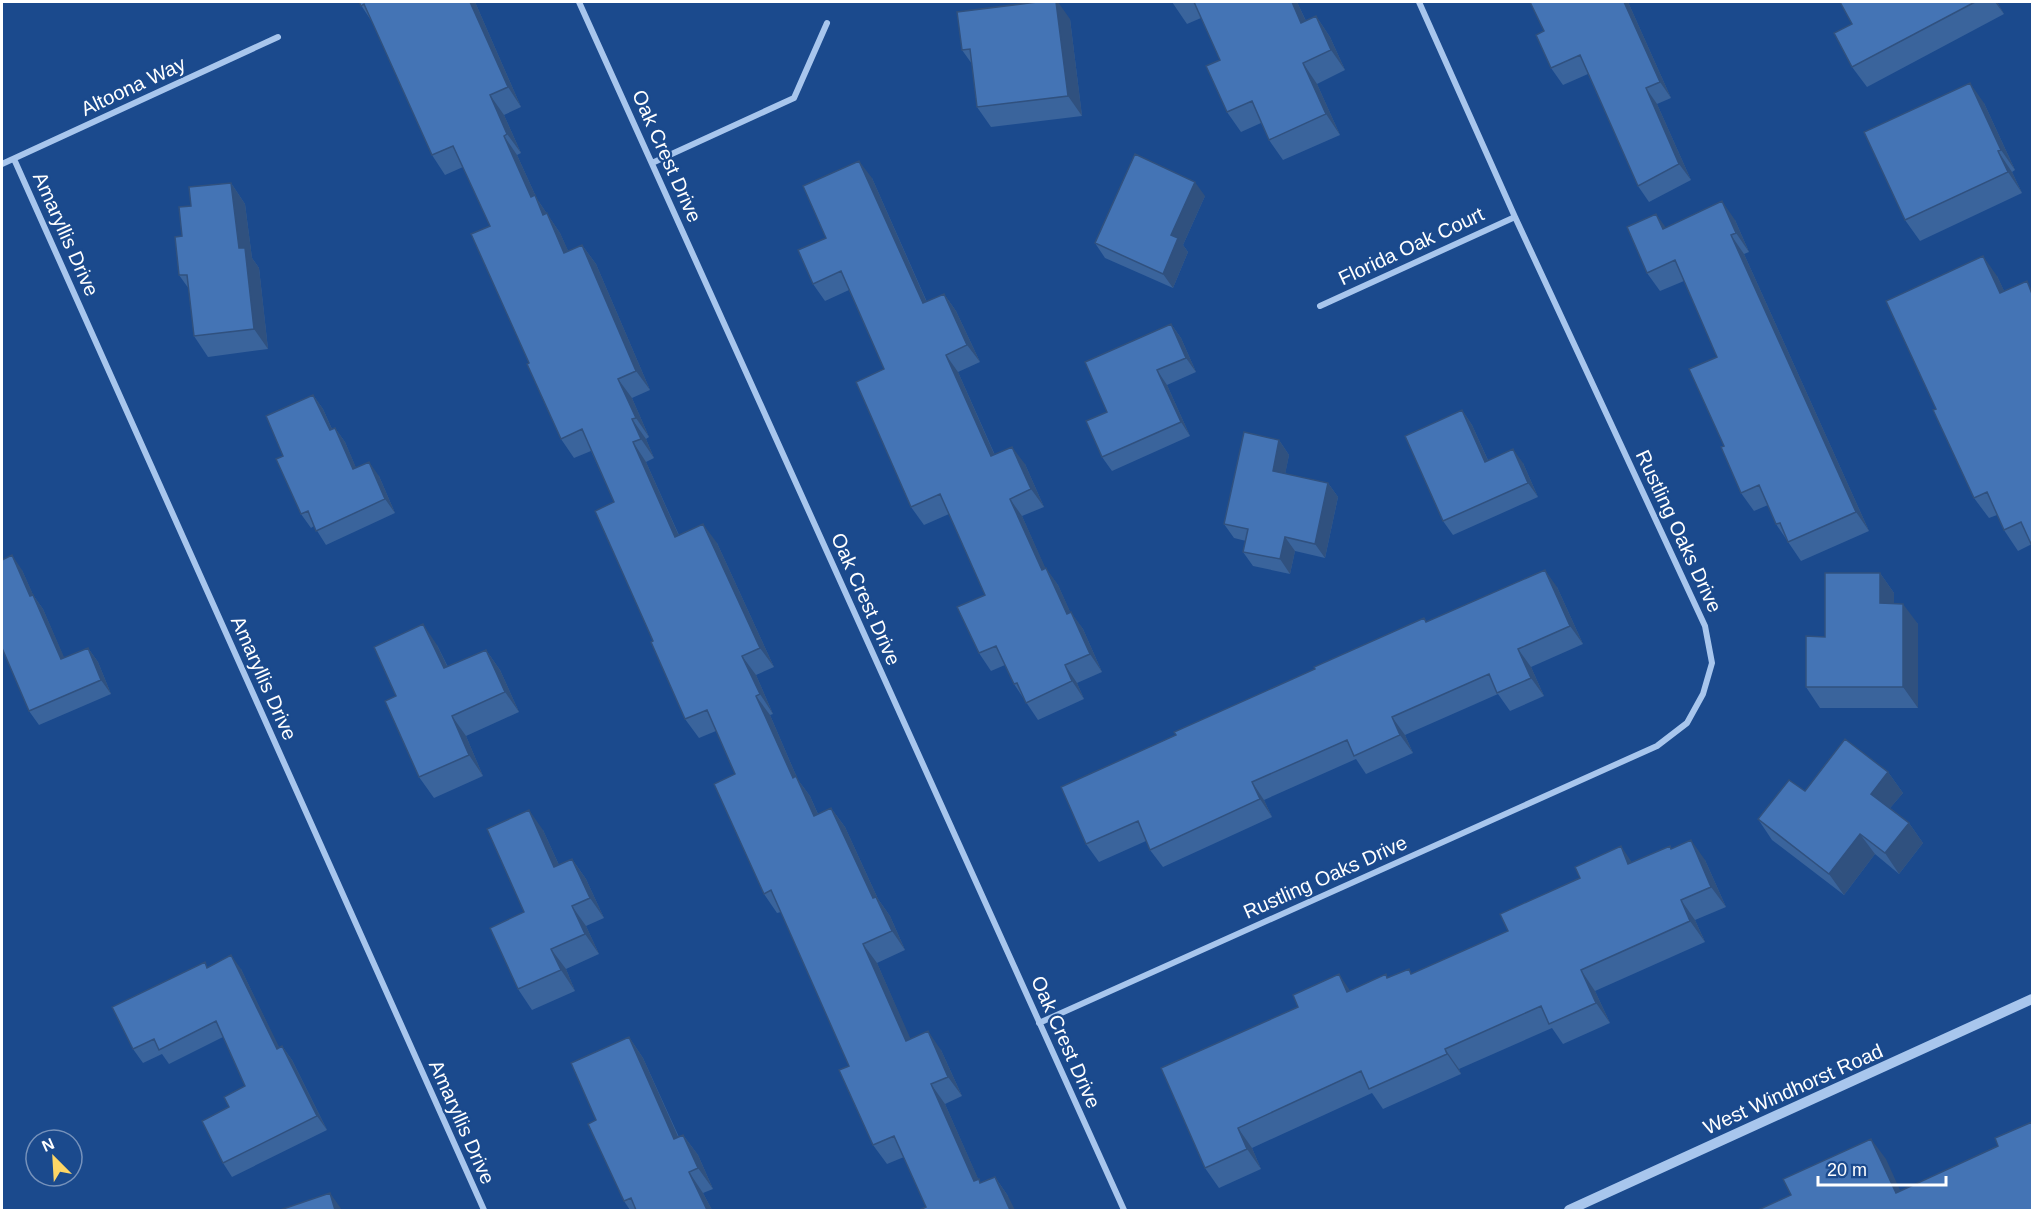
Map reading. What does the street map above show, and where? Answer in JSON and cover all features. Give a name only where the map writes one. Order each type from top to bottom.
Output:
[{"type":"street","name":"Oak Crest Drive","points":[[579,2],[1124,1210]]},
{"type":"street","name":"Rustling Oaks Drive","points":[[1039,1023],[1657,747],[1687,723],[1703,694],[1712,663],[1706,626],[1515,217],[1419,2]]},
{"type":"street","points":[[652,163],[794,99],[827,23]]},
{"type":"street","name":"Altoona Way","points":[[2,164],[278,38]]},
{"type":"street","name":"Amaryllis Drive","points":[[14,159],[484,1210]]},
{"type":"street","name":"Florida Oak Court","points":[[1320,306],[1515,217]]},
{"type":"street","name":"West Windhorst Road","points":[[1569,1210],[2032,999]]},
{"type":"building","points":[[359,2],[470,2],[508,87],[490,95],[507,134],[504,136],[531,197],[535,195],[543,215],[547,213],[564,253],[582,245],[636,371],[618,379],[636,418],[632,419],[641,439],[633,442],[675,537],[703,524],[760,648],[742,656],[760,694],[756,696],[793,778],[796,776],[814,816],[831,808],[873,898],[876,897],[892,931],[863,944],[906,1041],[928,1031],[948,1077],[931,1084],[974,1181],[979,1179],[980,1183],[995,1177],[1010,1210],[919,1210],[926,1207],[894,1136],[873,1145],[839,1070],[849,1066],[771,890],[764,894],[714,784],[735,774],[707,710],[685,719],[595,511],[614,502],[582,429],[561,439],[471,234],[490,226],[453,146],[432,155],[364,4],[361,6]]},
{"type":"building","points":[[1037,2],[1056,2],[1068,96],[977,107],[970,49],[962,50],[957,12]]},
{"type":"building","points":[[1194,2],[1292,2],[1301,23],[1316,16],[1331,50],[1303,63],[1326,114],[1269,140],[1252,101],[1227,112],[1206,66],[1220,60]]},
{"type":"building","points":[[1530,2],[1624,2],[1660,82],[1646,88],[1679,164],[1638,186],[1580,55],[1551,68],[1536,35],[1544,31]]},
{"type":"building","points":[[1840,2],[1975,2],[1852,67],[1834,33],[1852,24]]},
{"type":"building","points":[[1970,83],[2001,150],[1998,151],[2008,172],[1905,220],[1864,132]]},
{"type":"building","points":[[1135,154],[1195,182],[1171,235],[1178,238],[1163,274],[1095,243]]},
{"type":"building","points":[[859,161],[923,303],[944,294],[967,345],[946,355],[991,456],[1012,447],[1031,489],[1010,499],[1042,570],[1046,568],[1067,614],[1071,612],[1090,654],[1065,665],[1072,681],[1026,703],[996,646],[979,653],[957,607],[985,595],[940,494],[911,507],[856,382],[884,369],[841,271],[813,284],[798,250],[826,238],[803,186]]},
{"type":"building","points":[[231,183],[239,248],[245,248],[254,329],[194,336],[187,275],[179,275],[175,237],[182,236],[179,207],[191,206],[189,187]]},
{"type":"building","points":[[1722,201],[1736,233],[1731,235],[1856,512],[1788,542],[1780,523],[1776,524],[1759,485],[1741,493],[1721,447],[1724,446],[1689,369],[1717,357],[1675,260],[1647,273],[1627,227],[1656,214],[1663,229]]},
{"type":"building","points":[[1983,256],[2000,293],[2027,281],[2032,294],[2032,546],[2021,522],[2004,530],[1987,492],[1974,498],[1886,301]]},
{"type":"building","points":[[1171,324],[1186,358],[1157,370],[1181,422],[1102,457],[1086,421],[1107,412],[1085,362]]},
{"type":"building","points":[[313,395],[330,430],[335,428],[353,469],[369,462],[385,499],[316,531],[308,511],[301,514],[276,459],[283,456],[266,416]]},
{"type":"building","points":[[1462,410],[1485,462],[1513,449],[1528,483],[1443,521],[1405,436]]},
{"type":"building","points":[[1244,432],[1279,440],[1273,471],[1328,483],[1315,544],[1285,537],[1280,559],[1243,552],[1248,529],[1224,524]]},
{"type":"building","points":[[12,555],[30,596],[33,595],[61,659],[88,648],[101,680],[29,711],[2,648],[2,560]]},
{"type":"building","points":[[1545,570],[1570,626],[1518,649],[1531,678],[1497,693],[1489,674],[1392,717],[1400,735],[1354,756],[1347,740],[1252,782],[1260,799],[1150,850],[1138,821],[1086,844],[1061,787],[1176,735],[1174,732],[1315,669],[1314,667],[1424,618],[1426,622]]},
{"type":"building","points":[[1825,573],[1880,573],[1880,603],[1903,604],[1903,687],[1806,687],[1806,636],[1825,637]]},
{"type":"building","points":[[423,624],[444,668],[486,650],[505,692],[452,716],[469,755],[419,777],[385,701],[396,696],[374,647]]},
{"type":"building","points":[[1845,739],[1888,772],[1871,794],[1909,823],[1885,853],[1860,834],[1829,874],[1758,819],[1789,780],[1805,791]]},
{"type":"building","points":[[529,810],[554,867],[572,859],[590,898],[572,906],[585,934],[551,949],[561,970],[518,989],[490,928],[524,912],[487,829]]},
{"type":"building","points":[[1691,840],[1711,887],[1681,900],[1690,921],[1581,970],[1596,1003],[1549,1024],[1541,1006],[1445,1049],[1447,1054],[1369,1089],[1361,1071],[1238,1128],[1247,1149],[1205,1168],[1161,1068],[1298,1007],[1293,995],[1339,974],[1347,992],[1386,974],[1387,978],[1409,969],[1411,974],[1508,931],[1500,914],[1580,878],[1575,867],[1621,846],[1628,864],[1670,846],[1671,849]]},
{"type":"building","points":[[231,955],[277,1049],[282,1046],[317,1116],[223,1163],[202,1121],[229,1107],[224,1097],[245,1086],[216,1021],[159,1050],[154,1039],[133,1049],[112,1007],[205,962],[207,968]]},
{"type":"building","points":[[629,1037],[674,1139],[683,1135],[698,1168],[689,1172],[707,1210],[636,1210],[631,1198],[624,1201],[588,1124],[596,1120],[571,1063]]},
{"type":"building","points":[[2032,1122],[2032,1210],[1758,1210],[1791,1195],[1783,1179],[1871,1139],[1896,1193],[1998,1146],[1995,1138]]},
{"type":"building","points":[[330,1193],[335,1210],[280,1210]]}]
